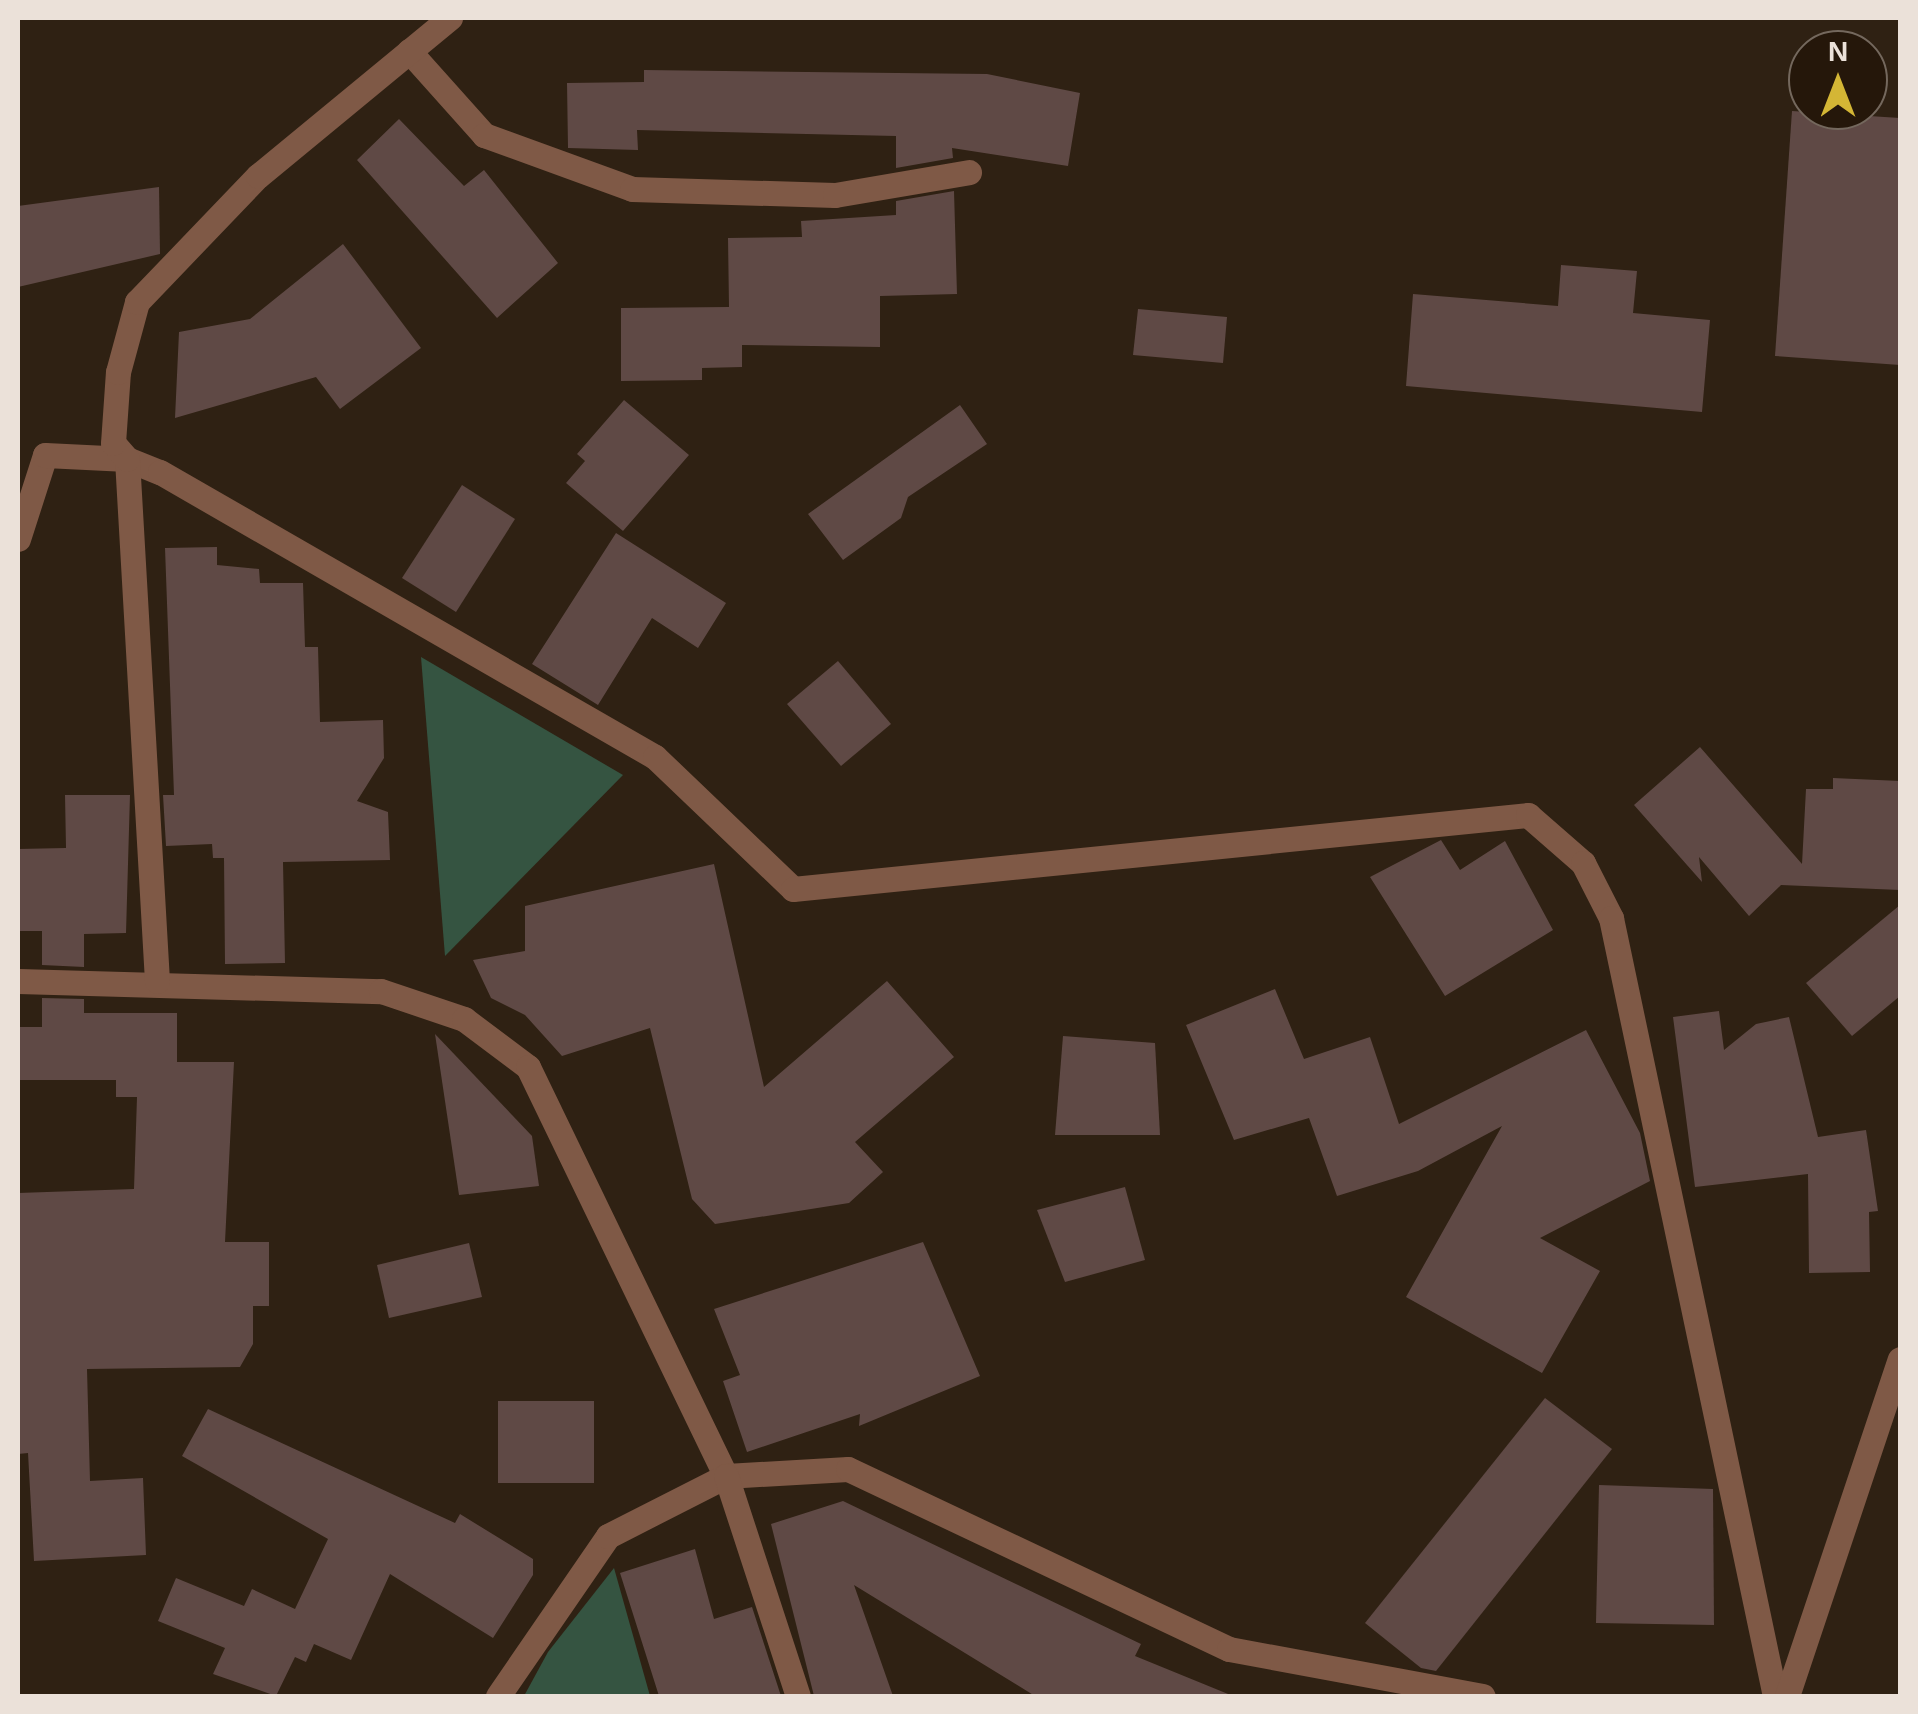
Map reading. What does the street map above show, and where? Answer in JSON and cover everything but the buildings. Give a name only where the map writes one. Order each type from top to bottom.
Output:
[{"type":"street","points":[[450,18],[258,176],[137,302],[113,443],[127,460],[655,757],[793,888],[1528,815],[1583,863],[1611,918],[1775,1696]]},
{"type":"street","points":[[409,51],[484,135],[632,188],[835,196],[968,172]]},
{"type":"street","points":[[18,539],[45,455],[127,460]]},
{"type":"street","points":[[127,460],[157,981]]},
{"type":"street","points":[[18,981],[157,981],[381,991],[464,1019],[528,1067],[726,1476],[798,1696]]},
{"type":"street","points":[[1787,1696],[1900,1358]]},
{"type":"street","points":[[498,1696],[608,1536],[726,1476],[848,1469],[1229,1649],[1483,1696]]},
{"type":"green space","points":[[421,657],[623,775],[445,956]]},
{"type":"green space","points":[[614,1568],[650,1696],[524,1696],[548,1652]]}]
